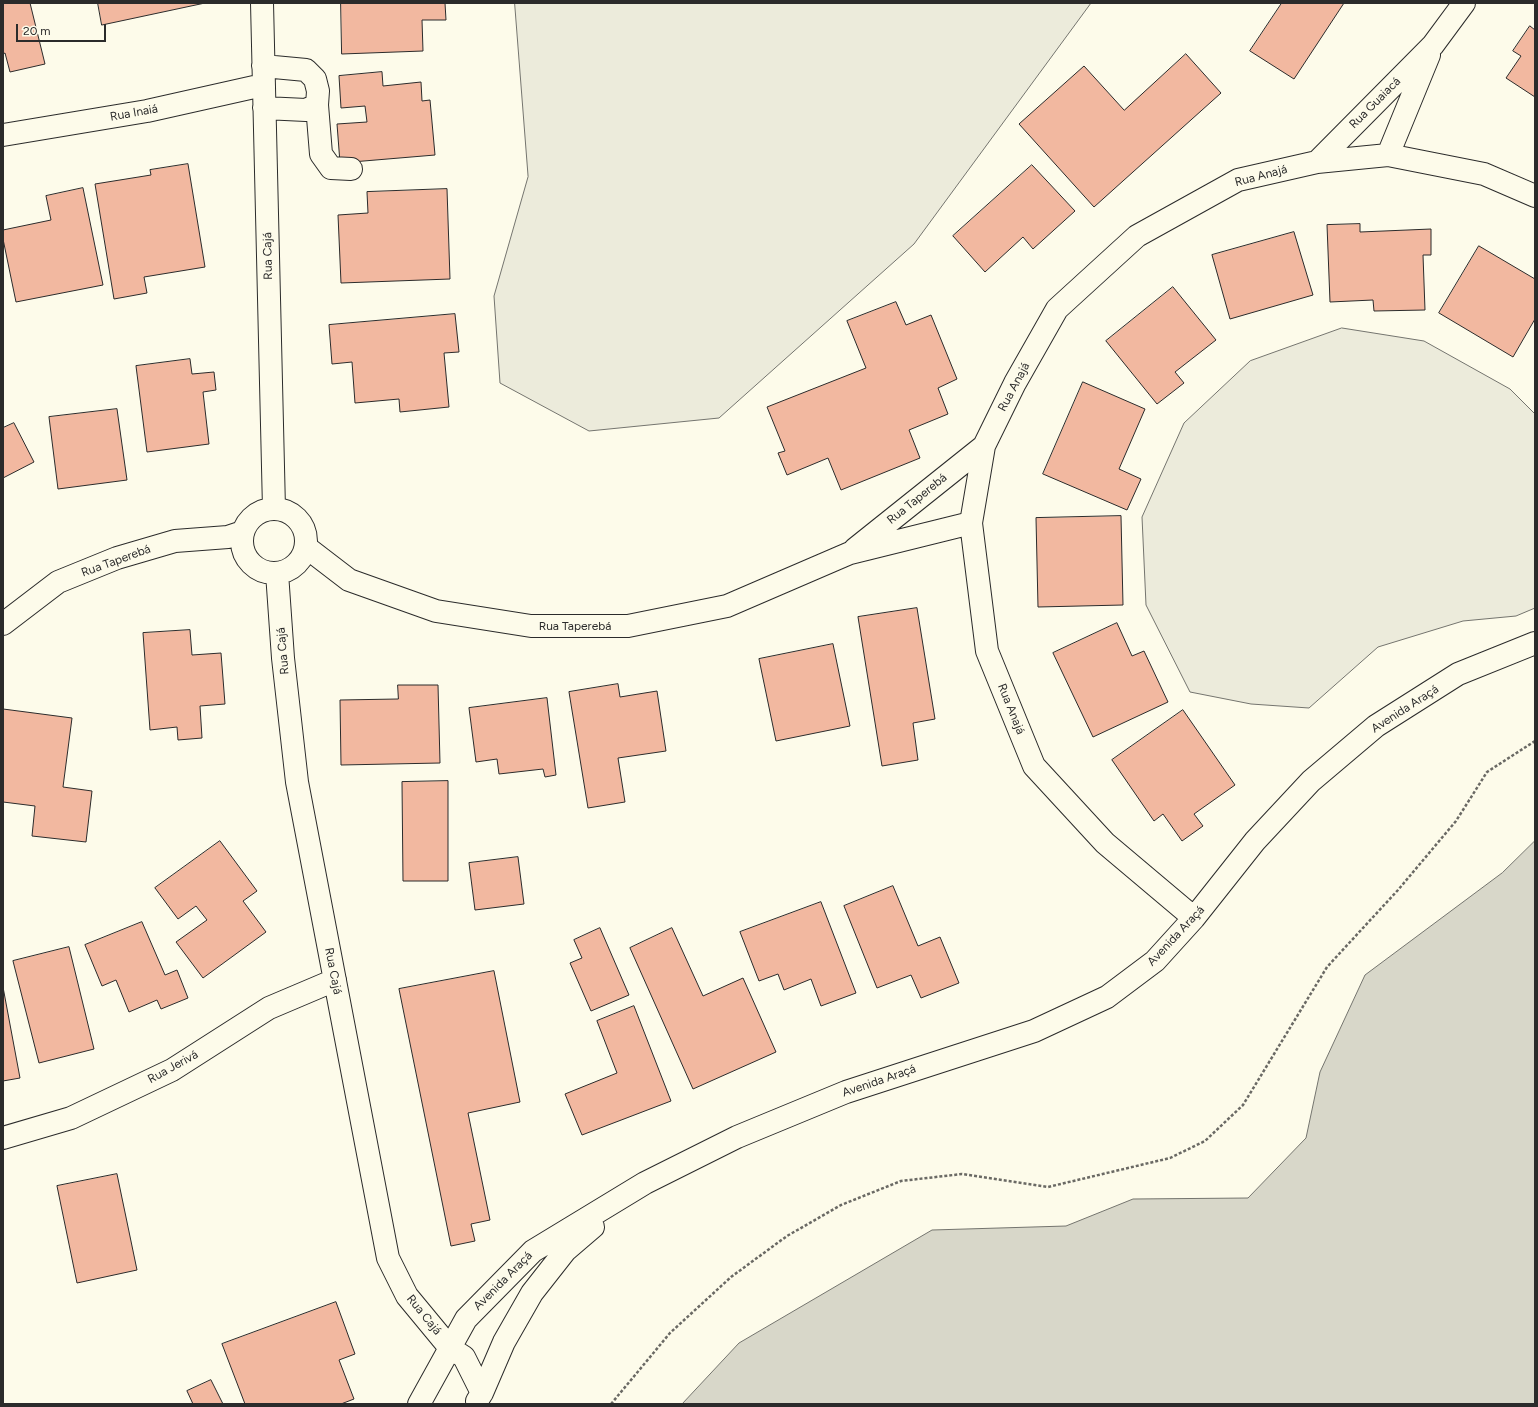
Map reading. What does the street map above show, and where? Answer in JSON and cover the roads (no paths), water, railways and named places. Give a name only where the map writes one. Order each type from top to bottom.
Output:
[{"type":"street","name":"Rua Cajá","points":[[262,3],[274,509]]},
{"type":"street","name":"Rua Guaiacá","points":[[1317,162],[1433,45],[1464,3]]},
{"type":"street","name":"Rua Guaiacá","points":[[1388,155],[1433,45]]},
{"type":"street","name":"Rua Inaiá","points":[[3,134],[147,111],[263,75],[306,70],[315,78],[318,91],[317,104],[321,154],[331,168],[351,169]]},
{"type":"street","points":[[264,108],[306,110],[317,104]]},
{"type":"street","name":"Rua Anajá","points":[[1194,918],[1105,843],[1034,766],[987,651],[971,522],[984,446],[1015,383],[1057,309],[1137,236],[1238,180],[1317,162],[1388,155],[1484,174],[1535,196]]},
{"type":"street","name":"Rua Taperebá","points":[[850,553],[984,446]]},
{"type":"street","points":[[274,509],[285,511],[295,517],[302,525],[306,536],[306,547],[296,565],[288,570],[277,573],[267,572],[257,568],[249,562],[243,547],[243,532],[248,523],[255,515],[274,509]]},
{"type":"street","name":"Rua Taperebá","points":[[306,547],[349,580],[436,611],[531,626],[628,626],[727,606],[850,553],[971,522]]},
{"type":"street","name":"Rua Taperebá","points":[[3,624],[58,582],[117,558],[175,541],[228,537],[243,532]]},
{"type":"street","name":"Rua Cajá","points":[[277,573],[283,658],[297,782],[388,1258],[407,1296],[450,1348],[464,1356],[479,1398]]},
{"type":"street","name":"Avenida Araçá","points":[[419,1404],[466,1320],[533,1251],[645,1182],[737,1137],[846,1092],[1034,1031],[1107,998],[1155,961],[1194,918],[1255,841],[1311,782],[1376,726],[1458,674],[1535,643]]},
{"type":"street","name":"Rua Jerivá","points":[[3,1138],[71,1118],[172,1070],[269,1008],[335,980]]},
{"type":"street","name":"Avenida Araçá","points":[[479,1398],[504,1342],[537,1287],[565,1251],[645,1182]]}]
